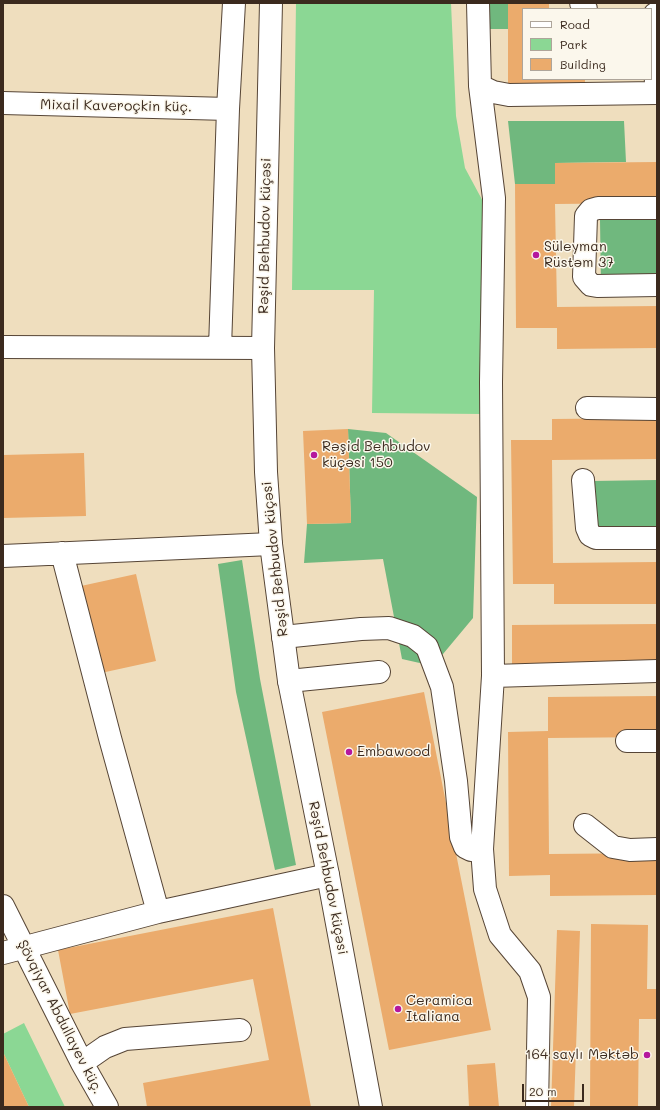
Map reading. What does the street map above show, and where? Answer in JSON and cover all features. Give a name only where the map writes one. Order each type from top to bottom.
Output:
[{"type":"street","points":[[220,348],[228,108],[234,3]]},
{"type":"street","name":"Rəşid Behbudov küçəsi","points":[[271,3],[263,348],[266,472],[271,544],[289,681],[328,875],[371,1107]]},
{"type":"street","points":[[478,3],[480,86],[494,198],[491,382],[494,676],[482,849],[484,889],[500,935],[530,971],[539,997],[537,1107]]},
{"type":"street","points":[[480,86],[493,92],[510,95],[656,93],[654,14]]},
{"type":"street","name":"Mixail Kaveroçkin küç.","points":[[3,103],[228,108]]},
{"type":"street","points":[[657,208],[598,208],[590,210],[586,216],[584,277],[591,285],[597,286],[657,285]]},
{"type":"street","points":[[3,347],[263,348]]},
{"type":"street","points":[[587,408],[657,409]]},
{"type":"street","points":[[583,480],[587,528],[590,535],[596,538],[657,538]]},
{"type":"street","points":[[3,556],[271,544]]},
{"type":"street","points":[[62,553],[110,738],[158,912]]},
{"type":"street","points":[[283,637],[360,629],[389,628],[413,636],[427,647],[442,687],[456,781],[461,837],[465,847],[471,850],[482,849]]},
{"type":"street","points":[[494,676],[657,671]]},
{"type":"street","points":[[289,681],[379,672]]},
{"type":"street","points":[[627,741],[657,741]]},
{"type":"street","points":[[585,825],[613,847],[630,850],[657,849]]},
{"type":"street","points":[[13,950],[158,912],[328,875]]},
{"type":"street","name":"Şövqiyar Abdullayev küç.","points":[[3,906],[13,950],[82,1063],[103,1106]]},
{"type":"street","points":[[82,1063],[104,1047],[124,1039],[240,1030]]},
{"type":"green space","points":[[296,3],[451,3],[456,116],[465,168],[486,207],[482,414],[372,413],[374,290],[292,290]]},
{"type":"green space","points":[[488,3],[508,3],[508,29],[489,29]]},
{"type":"green space","points":[[508,121],[624,121],[626,162],[555,163],[555,184],[515,184]]},
{"type":"green space","points":[[600,220],[657,220],[657,288],[601,288]]},
{"type":"green space","points":[[348,429],[386,433],[477,497],[473,618],[433,666],[402,659],[383,559],[304,563],[307,524],[351,523]]},
{"type":"green space","points":[[657,480],[657,547],[593,548],[592,481]]},
{"type":"green space","points":[[242,560],[260,679],[296,865],[275,870],[236,692],[218,564]]},
{"type":"green space","points":[[24,1023],[65,1107],[29,1107],[3,1052],[3,1034]]},
{"type":"building","points":[[508,3],[549,3],[549,8],[522,8],[522,80],[585,80],[585,84],[508,84]]},
{"type":"building","points":[[657,162],[657,203],[555,204],[557,307],[657,306],[657,348],[557,349],[557,328],[516,328],[515,184],[555,184],[555,163]]},
{"type":"building","points":[[657,418],[657,459],[552,460],[553,563],[657,562],[657,604],[554,604],[554,584],[513,584],[511,440],[552,440],[552,419]]},
{"type":"building","points":[[348,429],[351,523],[307,524],[303,431]]},
{"type":"building","points":[[84,453],[86,516],[3,518],[3,455]]},
{"type":"building","points":[[136,574],[156,661],[101,673],[81,586]]},
{"type":"building","points":[[657,624],[657,665],[512,666],[512,625]]},
{"type":"building","points":[[424,692],[491,1030],[389,1050],[322,712]]},
{"type":"building","points":[[657,696],[657,737],[548,738],[549,854],[657,853],[657,895],[550,896],[550,875],[509,876],[508,732],[548,731],[548,697]]},
{"type":"building","points":[[273,908],[311,1107],[147,1107],[143,1083],[269,1060],[253,979],[70,1014],[58,950]]},
{"type":"building","points":[[591,924],[648,925],[647,989],[657,989],[657,1019],[639,1019],[638,1107],[590,1107]]},
{"type":"building","points":[[557,930],[580,931],[574,1107],[551,1107]]},
{"type":"building","points":[[3,1052],[29,1107],[3,1107]]},
{"type":"building","points":[[495,1063],[499,1107],[469,1107],[467,1065]]},
{"type":"place","name":"Süleyman Rüstəm 37","points":[[536,255]]},
{"type":"place","name":"Rəşid Behbudov küçəsi 150","points":[[314,455]]},
{"type":"place","name":"Embawood","points":[[349,752]]},
{"type":"place","name":"Ceramica Italiana","points":[[398,1009]]},
{"type":"place","name":"164 saylı Məktəb","points":[[647,1055]]}]
